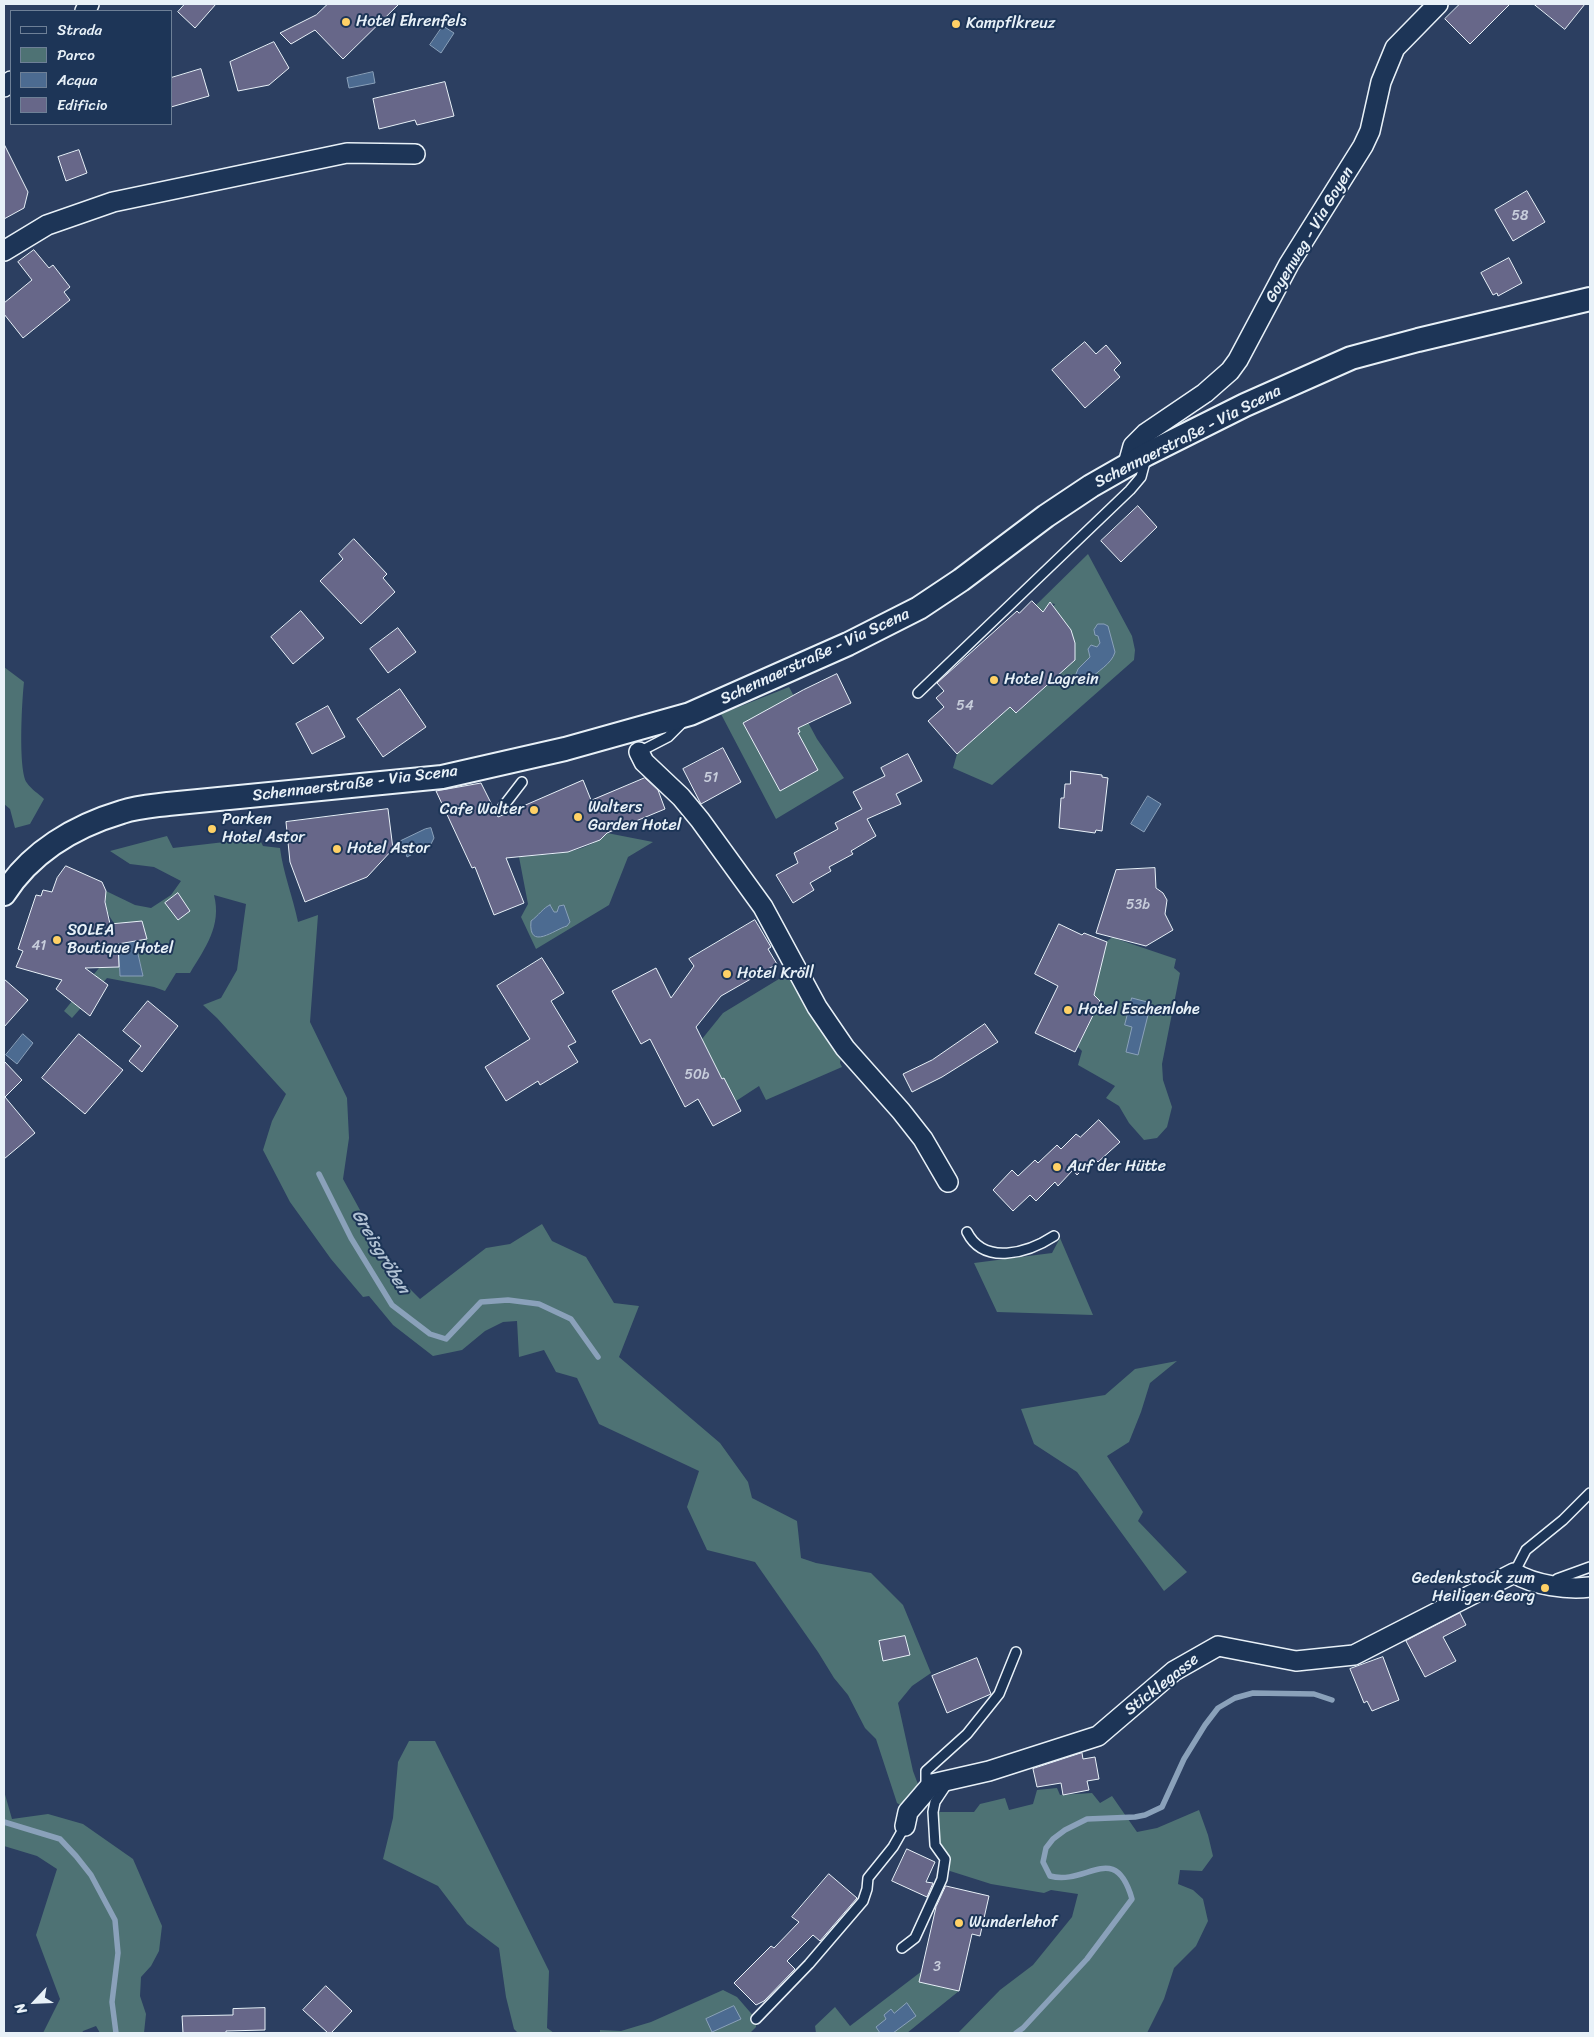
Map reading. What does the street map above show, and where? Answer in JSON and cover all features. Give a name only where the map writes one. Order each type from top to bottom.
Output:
[{"type":"street","name":"Goyenweg - Via Goyen","points":[[1137,459],[1133,446],[1146,433],[1205,393],[1230,372],[1238,360],[1289,264],[1363,146],[1370,131],[1381,82],[1395,48],[1438,4]]},
{"type":"street","points":[[4,251],[46,225],[113,202],[346,153],[415,154]]},
{"type":"street","name":"Schennaerstraße - Via Scena","points":[[4,894],[25,867],[47,848],[70,833],[93,822],[124,811],[168,804],[442,777],[565,749],[690,714],[848,644],[919,608],[961,580],[1074,497],[1137,459],[1246,405],[1350,358],[1590,299]]},
{"type":"street","points":[[639,752],[644,762],[681,797],[700,820],[757,899],[823,1015],[845,1048],[902,1111],[923,1139],[948,1182]]},
{"type":"street","points":[[1514,1573],[1527,1581],[1575,1589],[1590,1587]]},
{"type":"street","name":"Sticklegasse","points":[[935,1786],[1098,1736],[1174,1671],[1218,1646],[1296,1661],[1354,1655],[1514,1573]]},
{"type":"street","points":[[906,1819],[935,1786]]},
{"type":"lane","points":[[918,693],[1130,490],[1141,477],[1137,459]]},
{"type":"lane","points":[[639,752],[668,737],[690,714]]},
{"type":"lane","points":[[502,808],[522,782]]},
{"type":"lane","points":[[966,1232],[980,1249],[994,1252],[1020,1251],[1042,1243],[1054,1236]]},
{"type":"lane","points":[[1514,1573],[1526,1550],[1563,1520],[1590,1493]]},
{"type":"lane","points":[[1560,1586],[1557,1579],[1590,1567]]},
{"type":"lane","points":[[902,1948],[915,1938],[942,1880],[945,1860],[937,1849],[933,1832],[935,1786],[926,1781],[926,1770],[967,1734],[999,1694],[1016,1652]]},
{"type":"lane","points":[[756,2019],[809,1964],[863,1901],[868,1878],[893,1847],[906,1819]]},
{"type":"green space","points":[[1088,554],[1132,636],[1135,650],[1134,660],[992,785],[953,768],[957,754],[1010,707],[1017,713],[1075,660],[1075,647],[1065,639],[1072,635],[1071,630],[1053,607],[1055,604],[1050,603],[1042,612],[1036,605]]},
{"type":"green space","points":[[4,667],[24,682],[21,734],[24,776],[27,783],[44,799],[30,824],[15,828],[10,809],[4,804]]},
{"type":"green space","points":[[789,687],[817,739],[844,778],[776,819],[721,714]]},
{"type":"green space","points":[[607,833],[653,842],[628,857],[609,905],[536,949],[521,917],[528,904],[519,857],[554,854],[588,846]]},
{"type":"green space","points":[[167,836],[173,848],[259,838],[263,846],[280,848],[283,867],[298,922],[318,915],[310,1022],[347,1098],[349,1138],[343,1179],[395,1274],[420,1299],[486,1248],[510,1244],[542,1224],[552,1241],[586,1257],[614,1303],[639,1306],[619,1357],[720,1443],[748,1482],[752,1498],[797,1521],[801,1558],[816,1563],[871,1573],[903,1605],[931,1673],[912,1686],[898,1703],[913,1771],[919,1787],[904,1807],[897,1803],[876,1739],[865,1728],[848,1695],[834,1678],[755,1562],[707,1550],[687,1507],[699,1471],[599,1424],[577,1378],[556,1372],[544,1350],[519,1357],[517,1321],[503,1322],[485,1331],[462,1350],[433,1356],[393,1325],[369,1296],[363,1297],[331,1259],[290,1202],[263,1150],[272,1121],[286,1094],[203,1005],[221,998],[237,970],[246,904],[214,895],[216,917],[206,946],[190,973],[176,973],[165,991],[107,978],[72,1018],[64,1011],[99,968],[119,967],[120,976],[143,975],[135,941],[147,939],[142,922],[115,924],[107,909],[106,891],[135,905],[151,908],[171,895],[181,881],[154,867],[130,864],[110,851]]},
{"type":"green space","points":[[1117,934],[1117,939],[1176,959],[1174,968],[1180,973],[1162,1064],[1163,1080],[1172,1107],[1167,1127],[1157,1138],[1144,1140],[1129,1123],[1119,1106],[1106,1098],[1115,1086],[1078,1065],[1082,1051],[1078,1047],[1100,1001],[1094,995],[1107,941]]},
{"type":"green space","points":[[792,971],[841,1057],[840,1063],[842,1067],[766,1100],[759,1086],[736,1101],[724,1084],[702,1039],[723,1013]]},
{"type":"green space","points":[[1060,1238],[1093,1315],[997,1312],[974,1263],[1052,1253]]},
{"type":"green space","points":[[1177,1361],[1150,1383],[1129,1442],[1107,1456],[1143,1512],[1138,1521],[1187,1572],[1164,1591],[1077,1472],[1034,1444],[1021,1409],[1105,1395],[1135,1369]]},
{"type":"green space","points":[[409,1741],[435,1741],[549,1971],[547,2028],[554,2033],[518,2033],[514,2029],[506,1997],[499,1948],[467,1924],[438,1886],[383,1859],[393,1818],[398,1762]]},
{"type":"green space","points":[[1057,1788],[1060,1795],[1092,1793],[1100,1803],[1112,1796],[1137,1832],[1157,1828],[1199,1810],[1213,1856],[1202,1871],[1180,1870],[1178,1884],[1193,1890],[1203,1899],[1208,1921],[1196,1946],[1174,1968],[1164,1999],[1147,2033],[958,2033],[1000,1990],[1033,1965],[1072,1917],[1078,1894],[1051,1890],[1044,1893],[991,1884],[950,1871],[937,1849],[933,1812],[974,1812],[980,1804],[1005,1798],[1009,1810],[1033,1804],[1037,1790]]},
{"type":"green space","points":[[4,1791],[12,1819],[48,1814],[83,1824],[133,1859],[162,1926],[159,1951],[151,1966],[141,1977],[140,1996],[146,2014],[144,2033],[100,2033],[96,2026],[82,2033],[43,2033],[60,1999],[36,1935],[57,1869],[37,1856],[4,1846]]},
{"type":"green space","points":[[922,1971],[920,1982],[959,1991],[907,2033],[816,2033],[815,2026],[835,2007],[850,2026]]},
{"type":"green space","points":[[723,1990],[737,1997],[756,2019],[756,2027],[751,2032],[600,2033],[600,2030],[621,2031],[651,2022]]},
{"type":"water","points":[[443,26],[454,33],[441,53],[430,45]]},
{"type":"water","points":[[373,72],[375,83],[349,88],[347,78]]},
{"type":"water","points":[[1098,624],[1108,626],[1115,652],[1108,664],[1088,681],[1079,680],[1076,674],[1078,669],[1090,657],[1088,649],[1091,645],[1097,647],[1100,643],[1094,630]]},
{"type":"water","points":[[1148,796],[1161,804],[1144,832],[1131,824]]},
{"type":"water","points":[[431,828],[434,838],[431,844],[407,857],[406,853],[401,852],[399,848],[402,845],[400,841]]},
{"type":"water","points":[[550,905],[554,912],[557,912],[559,906],[564,905],[570,922],[567,926],[538,937],[531,930],[531,921]]},
{"type":"water","points":[[133,932],[143,976],[120,976],[118,935]]},
{"type":"water","points":[[1132,998],[1151,1003],[1138,1055],[1126,1052],[1132,1027],[1125,1025]]},
{"type":"water","points":[[23,1034],[33,1043],[17,1064],[6,1055]]},
{"type":"water","points":[[907,2003],[916,2016],[893,2033],[880,2033],[876,2027],[886,2019],[884,2015],[891,2009],[894,2013]]},
{"type":"water","points":[[734,2006],[741,2019],[712,2032],[706,2019]]},
{"type":"building","points":[[185,4],[216,4],[195,28],[178,12]]},
{"type":"building","points":[[328,4],[399,4],[343,59],[315,30],[291,44],[280,33],[316,15]]},
{"type":"building","points":[[1460,4],[1510,4],[1470,44],[1445,19]]},
{"type":"building","points":[[1534,4],[1585,4],[1565,29]]},
{"type":"building","points":[[274,42],[289,68],[269,85],[238,91],[230,62]]},
{"type":"building","points":[[201,69],[209,96],[172,107],[172,78]]},
{"type":"building","points":[[445,82],[454,116],[417,125],[415,120],[379,129],[373,99]]},
{"type":"building","points":[[4,144],[28,192],[24,208],[4,219]]},
{"type":"building","points":[[79,150],[87,173],[66,181],[58,157]]},
{"type":"building","points":[[1527,191],[1545,222],[1513,241],[1495,210]]},
{"type":"building","points":[[34,250],[49,268],[53,265],[70,287],[64,292],[70,300],[23,338],[4,314],[4,303],[32,280],[18,262]]},
{"type":"building","points":[[1509,258],[1522,283],[1498,296],[1497,293],[1493,295],[1481,273]]},
{"type":"building","points":[[1085,342],[1096,354],[1106,345],[1121,363],[1114,370],[1120,377],[1085,408],[1052,370]]},
{"type":"building","points":[[1138,506],[1157,527],[1121,562],[1101,541]]},
{"type":"building","points":[[354,539],[387,574],[383,578],[395,592],[361,624],[320,581],[343,559],[339,554]]},
{"type":"building","points":[[1032,601],[1043,612],[1050,602],[1071,630],[1075,643],[1075,660],[1016,713],[1010,707],[957,754],[928,721],[944,707],[936,698],[944,691],[937,683],[1017,611],[1019,613]]},
{"type":"building","points":[[301,611],[324,638],[293,664],[271,637]]},
{"type":"building","points":[[398,628],[416,652],[388,673],[370,649]]},
{"type":"building","points":[[837,674],[851,703],[798,728],[800,732],[798,733],[818,770],[780,791],[743,723],[803,690]]},
{"type":"building","points":[[400,689],[426,727],[383,757],[357,719]]},
{"type":"building","points":[[328,706],[345,737],[312,754],[296,724]]},
{"type":"building","points":[[723,748],[741,782],[701,804],[683,769]]},
{"type":"building","points":[[908,754],[922,781],[896,794],[901,804],[867,819],[876,836],[851,851],[853,854],[829,867],[831,871],[810,883],[814,890],[793,903],[776,875],[798,863],[794,853],[838,829],[835,823],[862,809],[853,792],[885,776],[881,768]]},
{"type":"building","points":[[1071,771],[1102,775],[1102,777],[1108,778],[1102,831],[1096,830],[1095,833],[1059,828],[1061,798],[1064,798],[1065,784],[1070,784]]},
{"type":"building","points":[[645,778],[658,790],[665,809],[607,833],[600,840],[568,852],[506,858],[524,903],[494,915],[475,867],[472,868],[436,791],[481,783],[498,817],[583,780],[591,800]]},
{"type":"building","points":[[388,809],[393,849],[367,877],[305,902],[290,862],[286,822]]},
{"type":"building","points":[[66,866],[102,882],[106,891],[105,902],[110,924],[142,921],[147,939],[118,944],[119,967],[85,968],[108,985],[90,1016],[56,989],[62,980],[16,967],[23,951],[18,949],[36,895],[41,896],[43,890],[52,892],[57,878]]},
{"type":"building","points":[[1155,868],[1156,888],[1163,893],[1167,900],[1165,914],[1173,930],[1146,946],[1096,933],[1116,870]]},
{"type":"building","points":[[178,893],[190,911],[178,920],[165,903]]},
{"type":"building","points":[[755,920],[771,947],[768,949],[777,964],[721,996],[696,1027],[722,1079],[724,1078],[741,1111],[713,1126],[698,1099],[685,1107],[650,1039],[641,1044],[612,991],[656,968],[671,998],[694,966],[689,959]]},
{"type":"building","points":[[1059,924],[1082,935],[1084,933],[1107,942],[1094,995],[1100,1001],[1075,1052],[1035,1033],[1058,986],[1035,974]]},
{"type":"building","points":[[542,958],[564,993],[551,1001],[576,1042],[568,1046],[578,1062],[540,1085],[538,1081],[506,1101],[485,1067],[530,1039],[497,986]]},
{"type":"building","points":[[4,979],[28,1000],[4,1027]]},
{"type":"building","points":[[148,1001],[178,1026],[142,1072],[129,1061],[141,1046],[123,1031]]},
{"type":"building","points":[[985,1024],[998,1042],[942,1077],[912,1092],[903,1074],[932,1060]]},
{"type":"building","points":[[79,1034],[123,1070],[85,1114],[42,1078]]},
{"type":"building","points":[[4,1061],[22,1080],[5,1097],[35,1133],[4,1159]]},
{"type":"building","name":"Auf der Hütte","points":[[1099,1120],[1120,1142],[1098,1162],[1094,1158],[1077,1175],[1073,1170],[1058,1186],[1055,1182],[1036,1201],[1030,1195],[1013,1211],[993,1190],[1012,1170],[1018,1176],[1035,1160],[1038,1163],[1057,1145],[1061,1149],[1076,1134],[1080,1137]]},
{"type":"building","points":[[1460,1613],[1466,1625],[1443,1637],[1456,1661],[1425,1677],[1406,1641]]},
{"type":"building","points":[[905,1636],[910,1655],[883,1661],[879,1641]]},
{"type":"building","points":[[1383,1657],[1399,1700],[1372,1711],[1367,1701],[1364,1703],[1350,1669]]},
{"type":"building","points":[[977,1658],[991,1694],[947,1713],[932,1676]]},
{"type":"building","points":[[1082,1753],[1083,1759],[1095,1757],[1099,1779],[1087,1781],[1089,1790],[1063,1795],[1061,1783],[1037,1787],[1033,1769]]},
{"type":"building","points":[[907,1849],[935,1862],[926,1882],[933,1883],[927,1897],[892,1881]]},
{"type":"building","points":[[829,1874],[857,1898],[820,1941],[813,1935],[787,1961],[795,1969],[764,2001],[756,2005],[734,1983],[771,1946],[774,1948],[799,1922],[792,1917]]},
{"type":"building","points":[[946,1886],[989,1896],[980,1936],[972,1934],[959,1991],[919,1982],[936,1907]]},
{"type":"building","points":[[326,1986],[352,2011],[331,2033],[328,2033],[303,2010]]},
{"type":"building","points":[[265,2008],[265,2030],[226,2031],[226,2033],[183,2033],[182,2016],[233,2015],[233,2009]]},
{"type":"waterway","name":"Greisgröben","points":[[319,1174],[351,1238],[392,1305],[430,1334],[446,1339],[481,1302],[508,1300],[539,1304],[571,1319],[598,1357]]},
{"type":"waterway","points":[[1016,2033],[1023,2028],[1087,1959],[1132,1899],[1125,1881],[1117,1872],[1108,1868],[1076,1876],[1050,1876],[1043,1862],[1046,1848],[1053,1839],[1065,1830],[1087,1819],[1135,1817],[1145,1815],[1162,1807],[1184,1759],[1205,1725],[1218,1708],[1235,1698],[1253,1693],[1314,1694],[1332,1700]]},
{"type":"waterway","points":[[4,1822],[60,1839],[91,1875],[115,1920],[118,1953],[112,2002],[116,2033]]},
{"type":"place","name":"Hotel Ehrenfels","points":[[346,22]]},
{"type":"place","name":"Kampflkreuz","points":[[956,24]]},
{"type":"place","name":"Hotel Lagrein","points":[[994,680]]},
{"type":"place","name":"Cafe Walter","points":[[534,810]]},
{"type":"place","name":"Walters Garden Hotel","points":[[578,817]]},
{"type":"place","name":"Parken Hotel Astor","points":[[212,829]]},
{"type":"place","name":"Hotel Astor","points":[[337,849]]},
{"type":"place","name":"SOLEA Boutique Hotel","points":[[57,940]]},
{"type":"place","name":"Hotel Kröll","points":[[727,974]]},
{"type":"place","name":"Hotel Eschenlohe","points":[[1068,1010]]},
{"type":"place","name":"Auf der Hütte","points":[[1057,1167]]},
{"type":"place","name":"Gedenkstock zum Heiligen Georg","points":[[1545,1588]]},
{"type":"place","name":"Wunderlehof","points":[[959,1923]]}]
